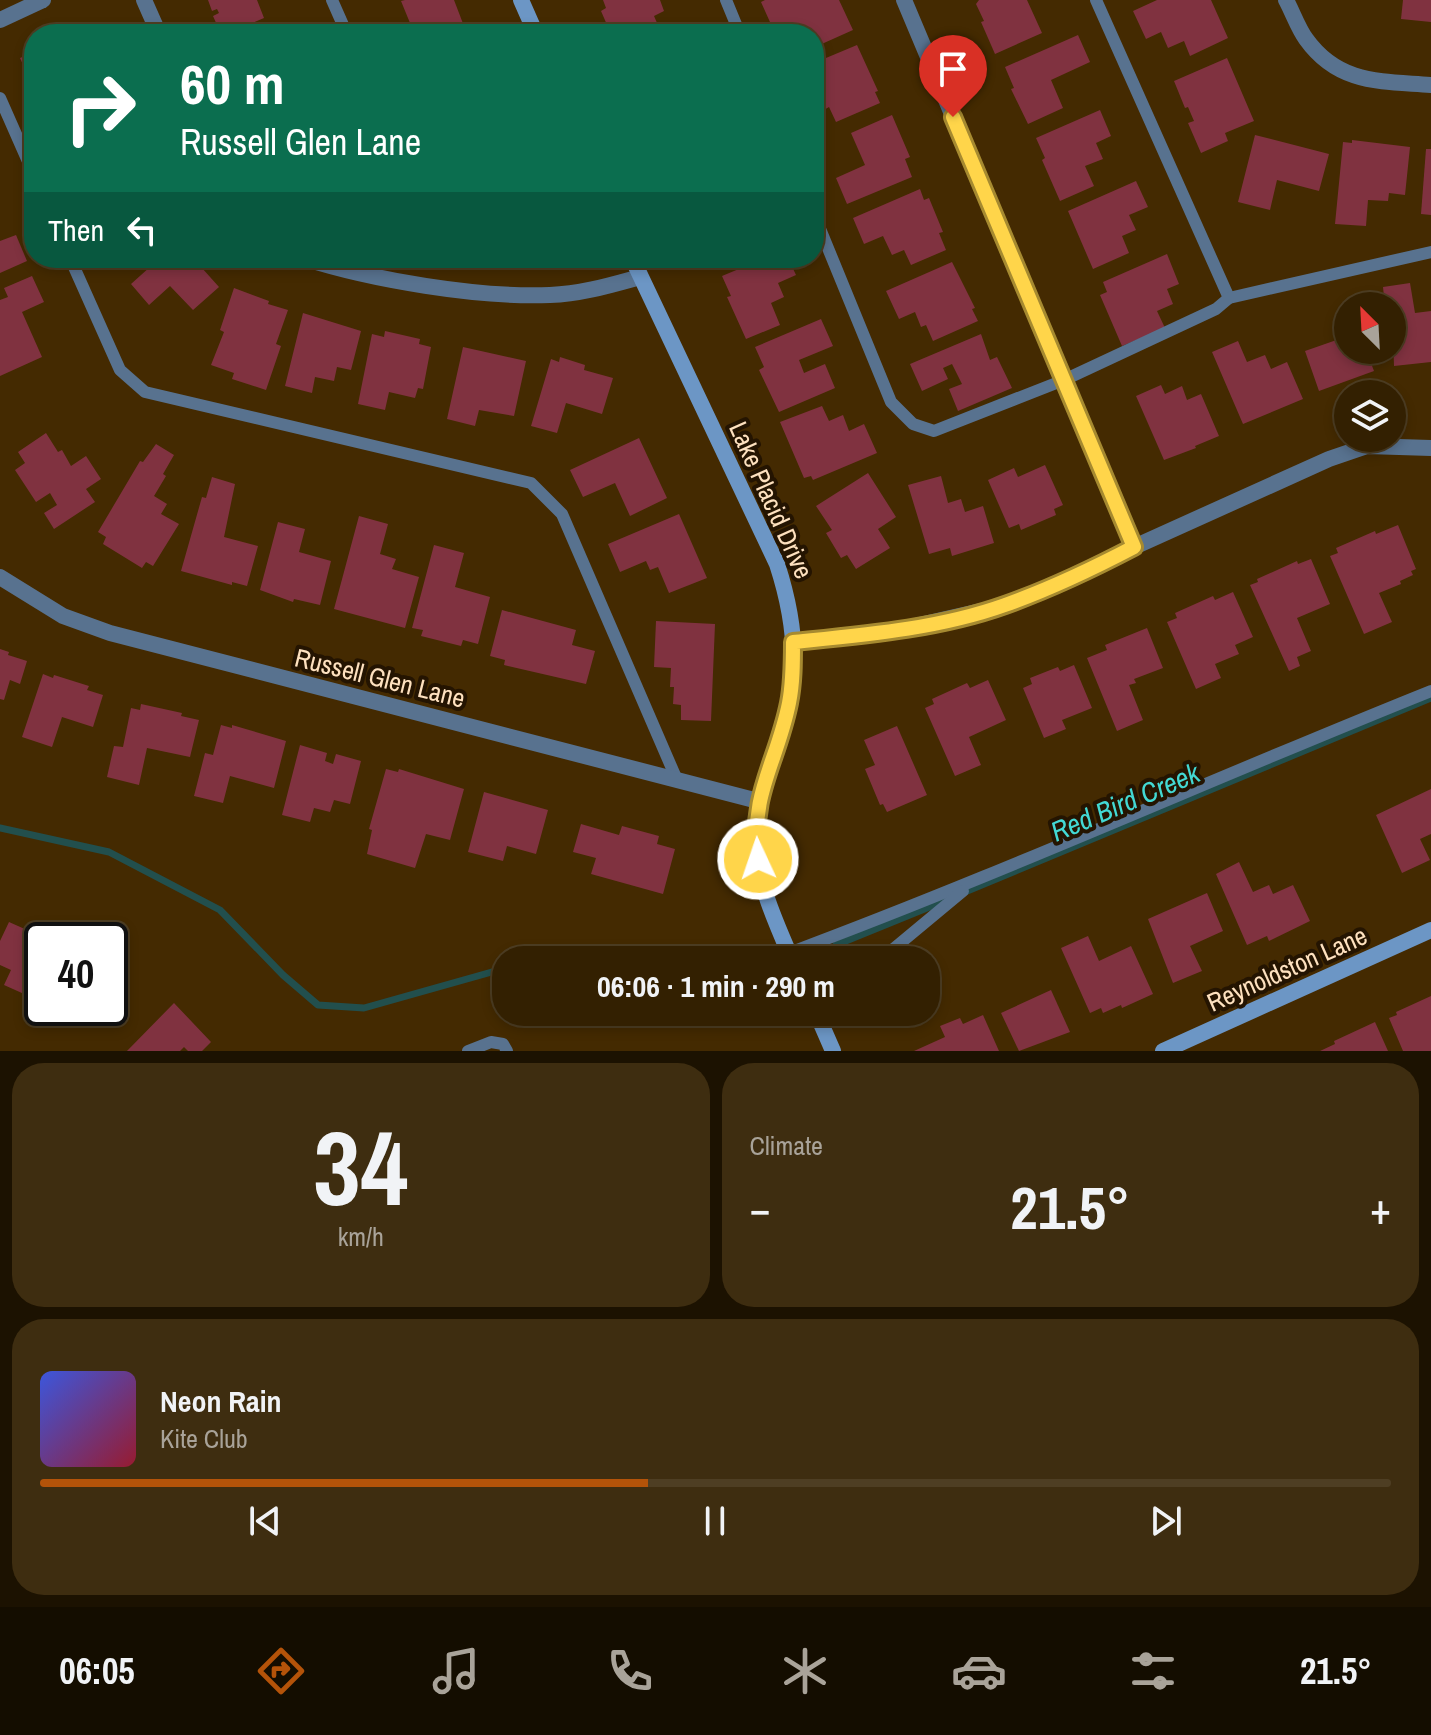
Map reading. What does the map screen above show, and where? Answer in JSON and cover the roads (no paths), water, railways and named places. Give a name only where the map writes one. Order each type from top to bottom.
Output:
[{"type":"street","points":[[0,20],[43,0]]},
{"type":"street","points":[[144,0],[155,24]]},
{"type":"street","points":[[521,0],[532,24]]},
{"type":"street","points":[[904,0],[1134,547]]},
{"type":"street","points":[[1286,0],[1306,39],[1323,57],[1348,74],[1364,80],[1431,85]]},
{"type":"street","points":[[347,268],[412,283],[508,295],[552,295],[596,289],[640,277]]},
{"type":"street","name":"Lake Placid Drive","points":[[636,268],[777,564],[789,600],[793,678],[788,706],[758,801],[755,835],[768,900],[787,946]]},
{"type":"street","points":[[793,642],[902,629],[988,610],[1074,578],[1134,547],[1329,459],[1367,446],[1431,448]]},
{"type":"street","name":"Russell Glen Lane","points":[[0,577],[63,616],[110,633],[758,801]]},
{"type":"street","name":"Reynoldston Lane","points":[[1163,1051],[1431,930]]},
{"type":"street","points":[[822,1026],[833,1051]]},
{"type":"lane","points":[[332,0],[343,24]]},
{"type":"lane","points":[[726,0],[736,24]]},
{"type":"lane","points":[[1096,0],[1229,298]]},
{"type":"lane","points":[[0,98],[24,152]]},
{"type":"lane","points":[[824,238],[891,402],[913,424],[934,431],[1064,380],[1216,309],[1229,298],[1431,252]]},
{"type":"lane","points":[[74,268],[120,370],[145,392],[531,483],[562,514],[677,780]]},
{"type":"lane","points":[[817,946],[1431,691]]},
{"type":"lane","points":[[897,946],[974,881]]},
{"type":"lane","points":[[468,1051],[491,1042],[503,1044],[507,1051]]},
{"type":"waterway","name":"Red Bird Creek","points":[[960,894],[1431,698]]},
{"type":"waterway","name":"Red Bird Creek","points":[[0,828],[109,852],[220,910],[283,975],[318,1005],[364,1008],[492,972]]},
{"type":"waterway","name":"Red Bird Creek","points":[[836,945],[949,899]]}]
